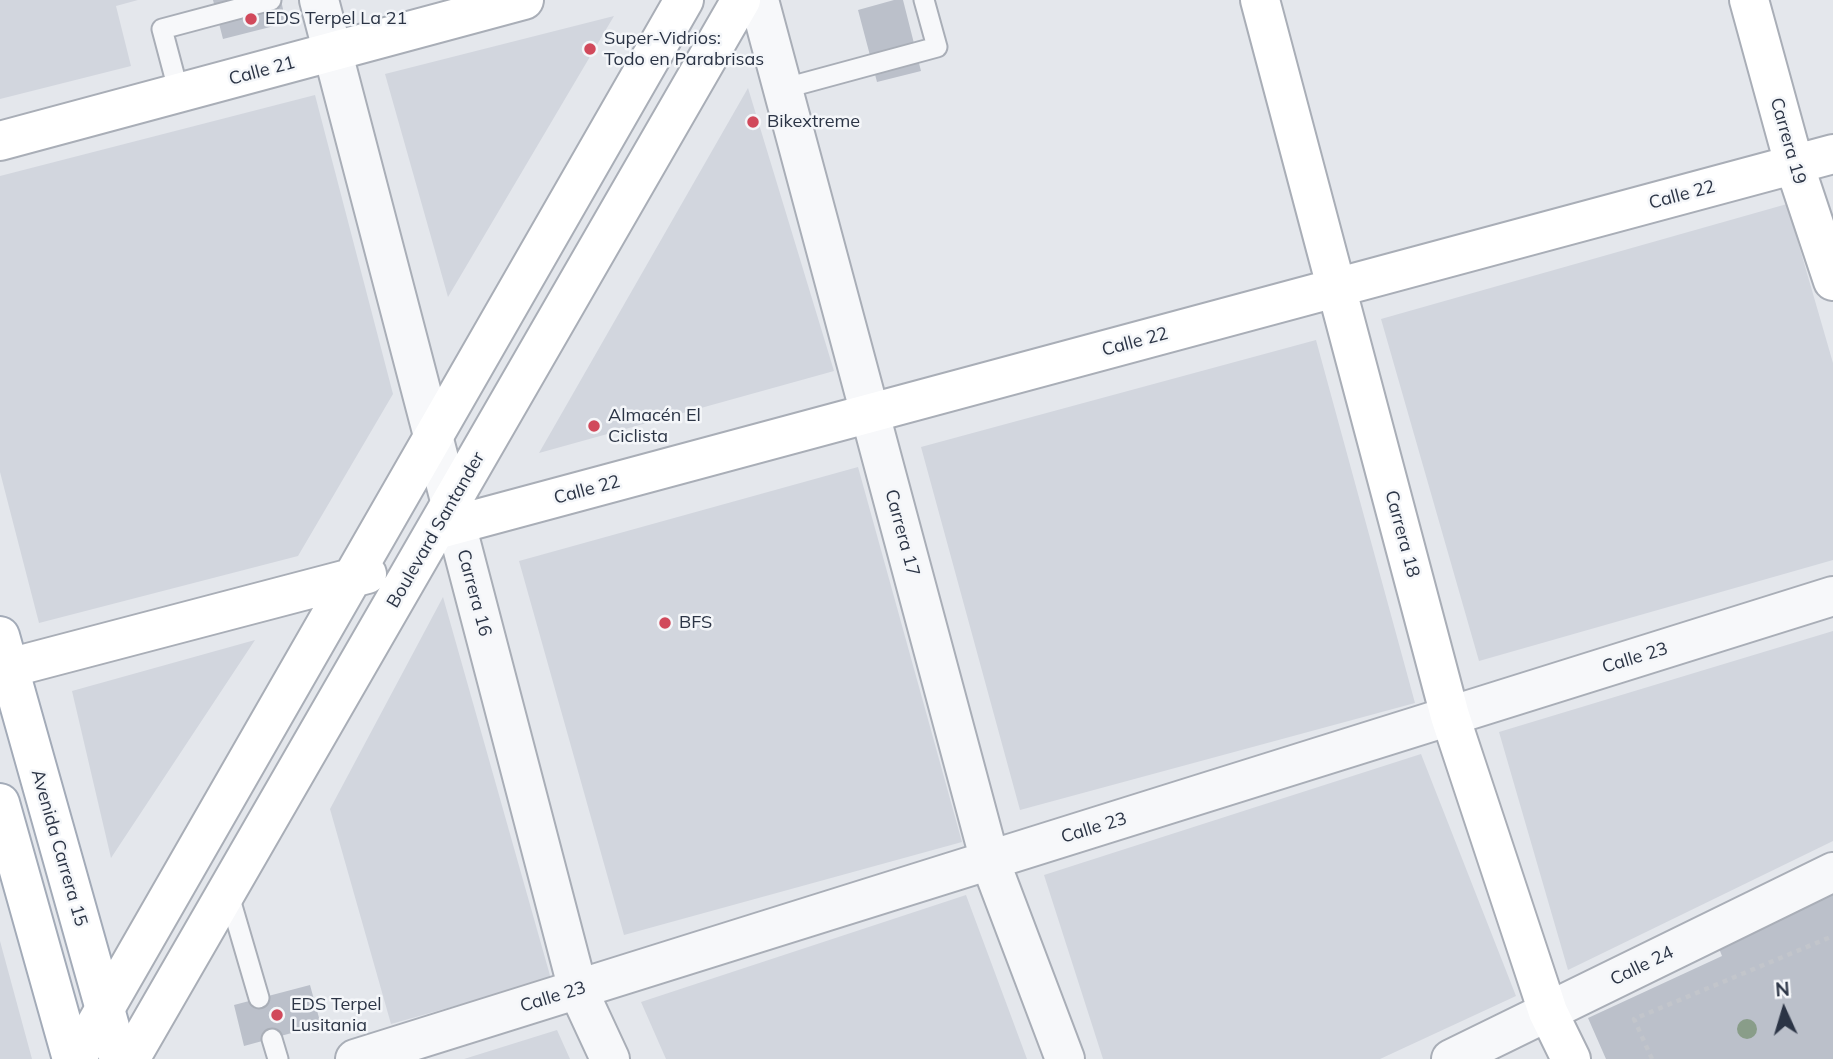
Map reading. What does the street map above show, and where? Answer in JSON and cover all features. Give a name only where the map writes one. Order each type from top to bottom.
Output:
[{"type":"street","name":"Carrera 16","points":[[319,0],[434,436],[441,530],[578,990],[610,1059]]},
{"type":"street","name":"Calle 21","points":[[0,141],[524,0]]},
{"type":"street","points":[[74,1059],[684,0]]},
{"type":"street","name":"Boulevard Santander","points":[[130,1059],[441,530],[741,0]]},
{"type":"street","name":"Carrera 17","points":[[759,0],[990,861],[1065,1059]]},
{"type":"street","name":"Carrera 18","points":[[1260,0],[1450,716],[1548,1012],[1571,1059]]},
{"type":"street","name":"Carrera 19","points":[[1749,0],[1794,164],[1833,281]]},
{"type":"street","name":"Calle 22","points":[[3,661],[352,579],[441,530],[1833,154]]},
{"type":"street","name":"Calle 23","points":[[355,1059],[1833,596]]},
{"type":"street","name":"Avenida Carrera 15","points":[[3,661],[119,1059]]},
{"type":"street","points":[[0,803],[74,1059]]},
{"type":"street","name":"Calle 24","points":[[1451,1059],[1833,872]]},
{"type":"lane","points":[[180,93],[162,29],[271,0]]},
{"type":"lane","points":[[782,89],[937,47],[924,0]]},
{"type":"lane","points":[[228,890],[259,998]]},
{"type":"lane","points":[[272,1039],[278,1059]]},
{"type":"path","points":[[1652,1059],[1634,1020],[1833,936]]},
{"type":"shaded area","points":[[0,0],[138,0],[116,6],[131,66],[0,99]]},
{"type":"shaded area","points":[[614,16],[448,297],[385,74]]},
{"type":"shaded area","points":[[748,88],[834,371],[539,453]]},
{"type":"shaded area","points":[[315,95],[393,394],[298,556],[39,623],[0,472],[0,176]]},
{"type":"shaded area","points":[[1787,204],[1833,363],[1833,560],[1479,661],[1381,319]]},
{"type":"shaded area","points":[[1316,340],[1415,703],[1020,810],[921,447]]},
{"type":"shaded area","points":[[858,467],[962,842],[624,935],[519,561]]},
{"type":"shaded area","points":[[443,597],[551,979],[391,1024],[330,809]]},
{"type":"shaded area","points":[[1833,631],[1833,841],[1568,970],[1499,732]]},
{"type":"shaded area","points":[[255,640],[111,858],[72,691]]},
{"type":"shaded area","points":[[1421,754],[1516,996],[1380,1059],[1103,1059],[1044,875]]},
{"type":"shaded area","points":[[966,895],[1027,1059],[666,1059],[641,1002]]},
{"type":"shaded area","points":[[0,941],[32,1059],[0,1059]]},
{"type":"shaded area","points":[[557,1030],[570,1059],[464,1059]]},
{"type":"building","name":"EDS Terpel La 21","points":[[213,0],[281,0],[286,23],[223,39]]},
{"type":"building","points":[[903,0],[921,71],[877,82],[858,10]]},
{"type":"building","points":[[1833,892],[1833,1059],[1606,1059],[1588,1018],[1722,956],[1715,938]]},
{"type":"building","name":"EDS Terpel Lusitania","points":[[310,985],[321,1025],[244,1046],[234,1005]]},
{"type":"place","name":"EDS Terpel La 21","points":[[251,19]]},
{"type":"place","name":"Super-Vidrios: Todo en Parabrisas","points":[[590,49]]},
{"type":"place","name":"Bikextreme","points":[[753,122]]},
{"type":"place","name":"Almacén El Ciclista","points":[[594,426]]},
{"type":"place","name":"BFS","points":[[665,623]]},
{"type":"place","name":"EDS Terpel Lusitania","points":[[277,1015]]}]
